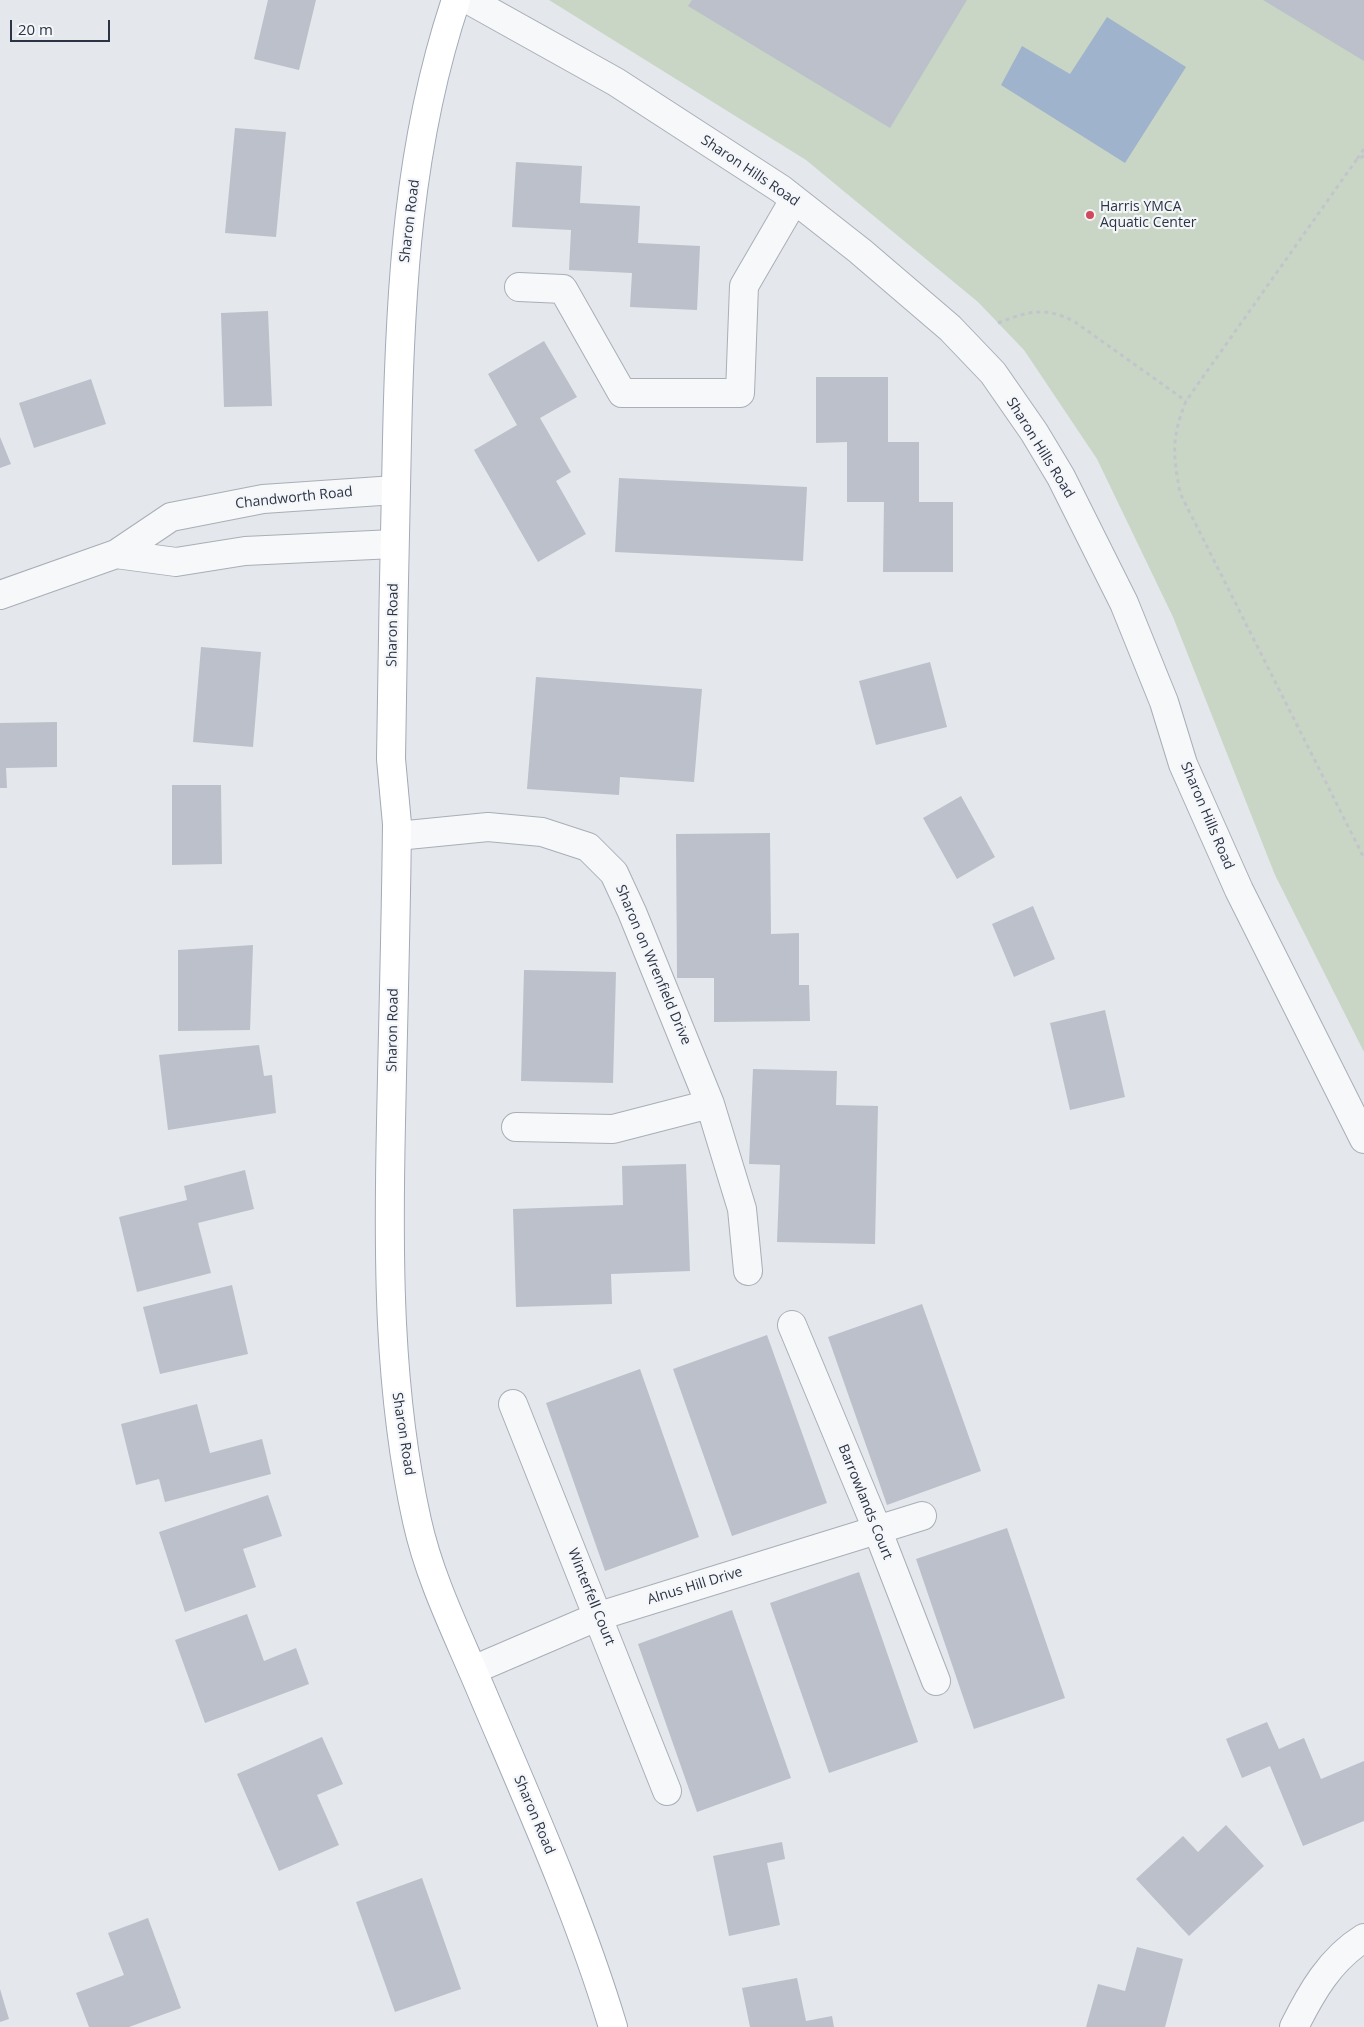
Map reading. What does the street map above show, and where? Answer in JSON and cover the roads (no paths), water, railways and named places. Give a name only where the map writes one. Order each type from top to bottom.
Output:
[{"type":"main road","name":"Sharon Road","points":[[456,0],[446,31],[430,96],[408,220],[400,313],[391,759],[397,836],[389,1240],[391,1336],[398,1410],[422,1540],[432,1574],[594,1965],[613,2027]]},
{"type":"street","name":"Sharon Hills Road","points":[[469,0],[616,82],[794,200],[860,251],[962,341],[992,373],[1034,432],[1061,477],[1124,603],[1164,702],[1183,764],[1239,890],[1364,1139]]},
{"type":"street","points":[[519,287],[562,289],[622,393],[740,393],[744,286],[794,200]]},
{"type":"street","name":"Chandworth Road","points":[[0,595],[116,554],[170,517],[263,499],[395,490]]},
{"type":"street","name":"Chandworth Road","points":[[116,554],[176,562],[245,551],[394,544]]},
{"type":"street","name":"Sharon on Wrenfield Drive","points":[[397,836],[488,827],[542,832],[588,847],[614,873],[710,1104],[742,1209],[748,1271]]},
{"type":"street","points":[[516,1127],[613,1129],[710,1104]]},
{"type":"street","name":"Barrowlands Court","points":[[792,1325],[877,1529],[936,1681]]},
{"type":"street","name":"Winterfell Court","points":[[513,1404],[599,1616],[667,1791]]},
{"type":"street","name":"Alnus Hill Drive","points":[[473,1670],[599,1616],[922,1516]]},
{"type":"street","points":[[1294,2027],[1312,1990],[1329,1968],[1364,1938]]},
{"type":"water","points":[[1107,17],[1186,67],[1125,163],[1001,85],[1022,46],[1070,74]]},
{"type":"place","name":"Harris YMCA Aquatic Center","points":[[1090,215]]}]
